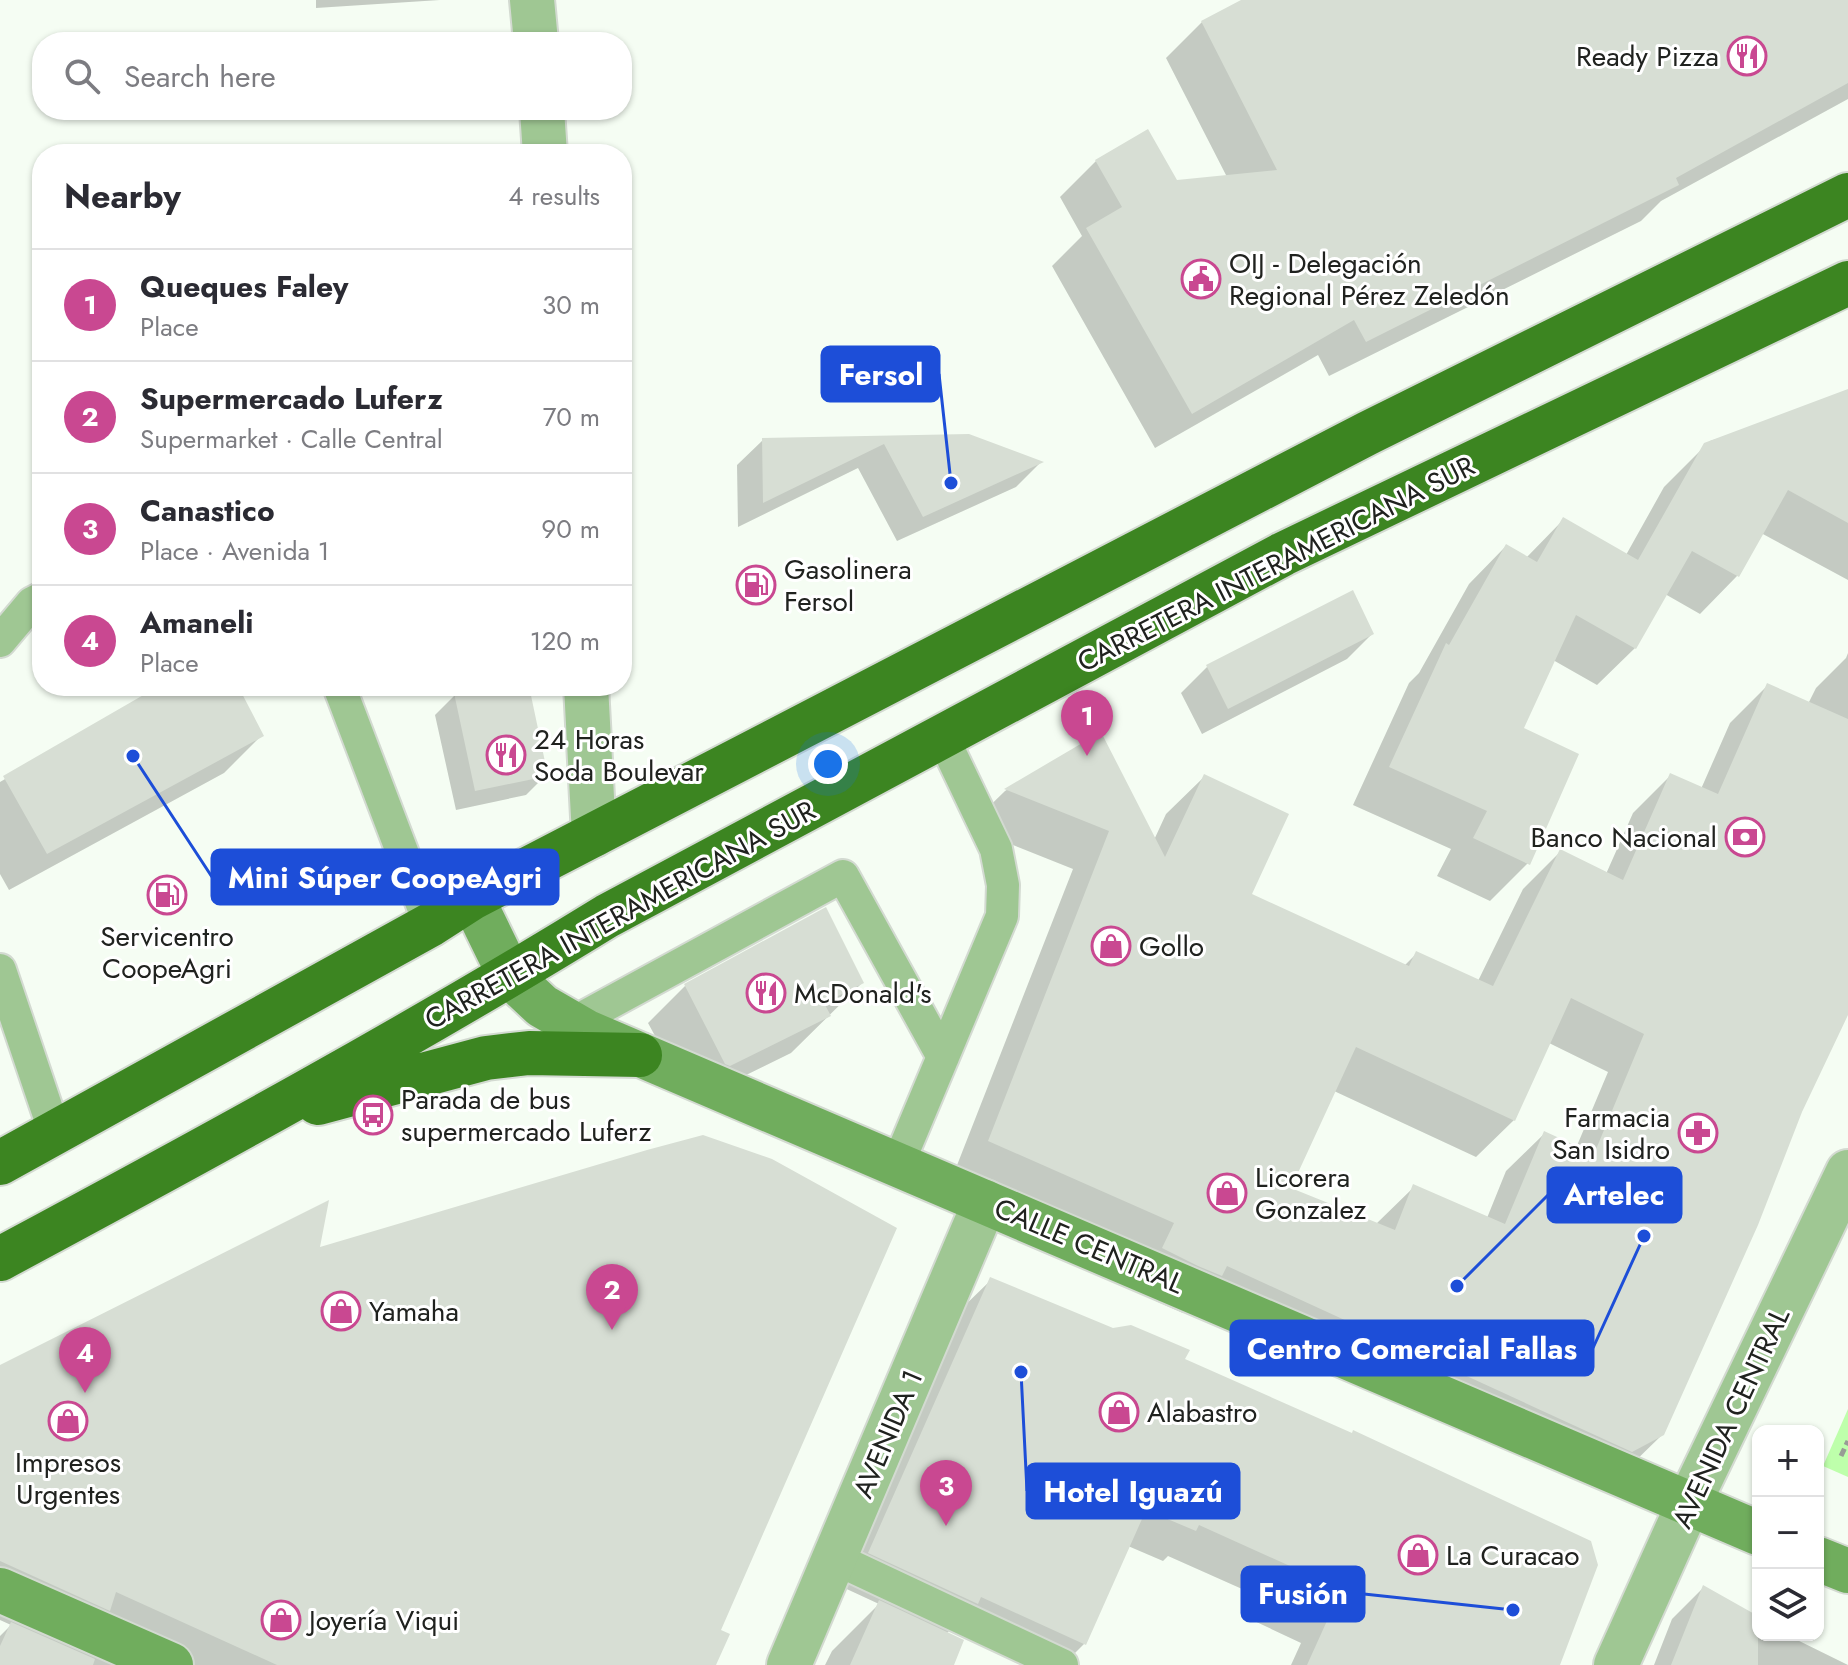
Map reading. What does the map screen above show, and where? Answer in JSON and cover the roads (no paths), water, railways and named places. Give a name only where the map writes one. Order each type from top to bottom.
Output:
[{"type":"highway","points":[[0,1163],[430,925],[472,898],[1368,433],[1848,195]]},
{"type":"highway","name":"CARRETERA INTERAMERICANA SUR","points":[[0,1259],[269,1115],[510,976],[607,916],[1283,554],[1848,283]]},
{"type":"highway","points":[[269,1115],[486,1058],[529,1053],[640,1055]]},
{"type":"main road","name":"CALLE CENTRAL","points":[[472,898],[510,976],[542,1006],[571,1024],[1752,1530]]},
{"type":"main road","points":[[1824,1561],[1848,1571]]},
{"type":"main road","points":[[0,1590],[171,1665]]},
{"type":"street","points":[[532,0],[535,32]]},
{"type":"street","points":[[543,120],[544,144]]},
{"type":"street","points":[[587,696],[594,835]]},
{"type":"street","name":"AVENIDA CENTRAL","points":[[1616,1665],[1689,1503],[1848,1172]]},
{"type":"street","name":"AVENIDA 1","points":[[789,1665],[985,1202]]},
{"type":"lane","points":[[0,641],[32,603]]},
{"type":"lane","points":[[343,696],[430,925]]},
{"type":"lane","points":[[898,1164],[1002,916],[1003,885],[996,849],[943,738]]},
{"type":"lane","points":[[571,1024],[843,876],[943,1057]]},
{"type":"lane","points":[[0,970],[55,1133]]},
{"type":"lane","points":[[836,1559],[1062,1665]]},
{"type":"place","name":"Ready Pizza","points":[[1747,56]]},
{"type":"place","name":"OIJ - Delegación Regional Pérez Zeledón","points":[[1201,279]]},
{"type":"place","name":"Fersol","points":[[951,483]]},
{"type":"place","name":"Gasolinera Fersol","points":[[756,585]]},
{"type":"place","name":"24 Horas Soda Boulevar","points":[[506,755]]},
{"type":"place","name":"Mini Súper CoopeAgri","points":[[133,756]]},
{"type":"place","name":"Queques Faley","points":[[1087,756]]},
{"type":"place","name":"Banco Nacional","points":[[1745,837]]},
{"type":"place","name":"Servicentro CoopeAgri","points":[[167,895]]},
{"type":"place","name":"Gollo","points":[[1111,946]]},
{"type":"place","name":"McDonald's","points":[[766,993]]},
{"type":"place","name":"Parada de bus supermercado Luferz","points":[[373,1115]]},
{"type":"place","name":"Farmacia San Isidro","points":[[1698,1133]]},
{"type":"place","name":"Licorera Gonzalez","points":[[1227,1193]]},
{"type":"place","name":"Centro Comercial Fallas","points":[[1644,1236]]},
{"type":"place","name":"Artelec","points":[[1457,1286]]},
{"type":"place","name":"Yamaha","points":[[341,1311]]},
{"type":"place","name":"Supermercado Luferz","points":[[612,1330]]},
{"type":"place","name":"Hotel Iguazú","points":[[1021,1372]]},
{"type":"place","name":"Amaneli","points":[[85,1393]]},
{"type":"place","name":"Alabastro","points":[[1119,1412]]},
{"type":"place","name":"Impresos Urgentes","points":[[68,1421]]},
{"type":"place","name":"Canastico","points":[[946,1526]]},
{"type":"place","name":"La Curacao","points":[[1418,1555]]},
{"type":"place","name":"Fusión","points":[[1513,1610]]},
{"type":"place","name":"Joyería Viqui","points":[[281,1620]]}]
